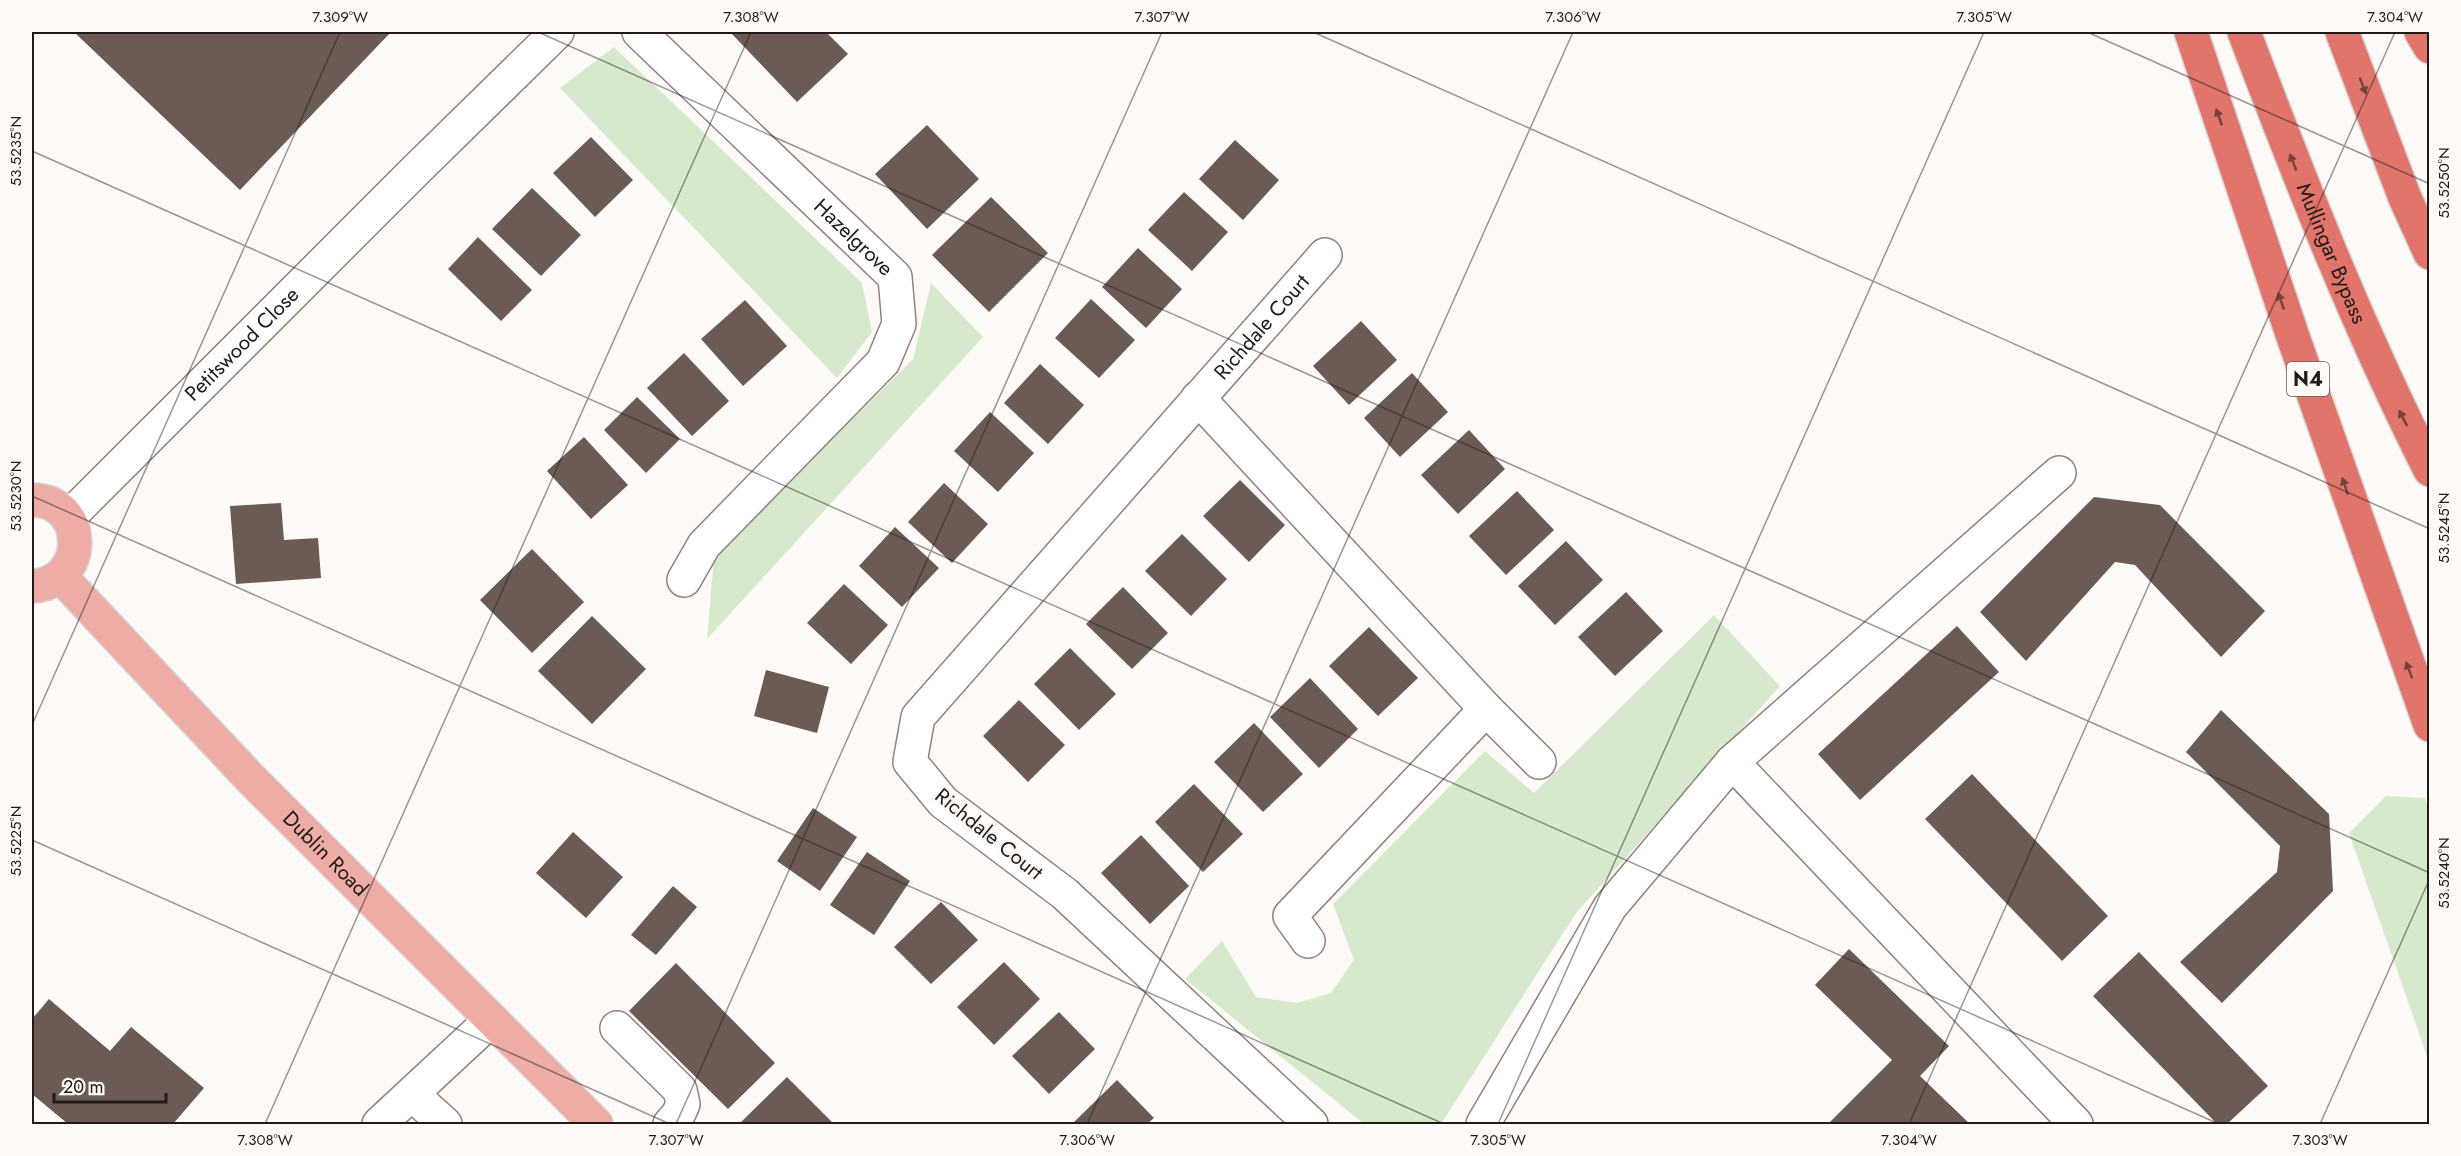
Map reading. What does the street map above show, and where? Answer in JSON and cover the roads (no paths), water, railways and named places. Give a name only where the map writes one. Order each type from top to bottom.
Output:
[{"type":"highway","name":"N4","points":[[2191,32],[2406,664],[2430,725]]},
{"type":"highway","name":"Mullingar Bypass","points":[[2244,32],[2295,168],[2397,405],[2430,470]]},
{"type":"highway","points":[[2342,32],[2405,198],[2430,253]]},
{"type":"highway","points":[[2421,32],[2430,47]]},
{"type":"main road","points":[[32,500],[53,505],[68,519],[74,532],[75,549],[70,564],[46,581]]},
{"type":"main road","name":"Dublin Road","points":[[46,581],[251,779],[596,1125]]},
{"type":"street","name":"Petitswood Close","points":[[68,519],[557,32]]},
{"type":"street","name":"Hazelgrove","points":[[639,32],[895,277],[899,324],[883,362],[704,545],[684,580]]},
{"type":"street","name":"Richdale Court","points":[[1311,1125],[1065,894],[943,802],[910,762],[918,717],[1325,255]]},
{"type":"street","name":"Richdale Court","points":[[1198,398],[1486,709],[1539,762]]},
{"type":"street","points":[[1483,1125],[1610,907],[1732,762],[2059,473]]},
{"type":"street","points":[[1308,941],[1290,916],[1486,709]]},
{"type":"street","points":[[1732,762],[2076,1125]]},
{"type":"street","points":[[380,1125],[491,1020]]},
{"type":"street","points":[[617,1028],[680,1090],[683,1104],[670,1125]]},
{"type":"street","points":[[413,1095],[445,1125]]}]
